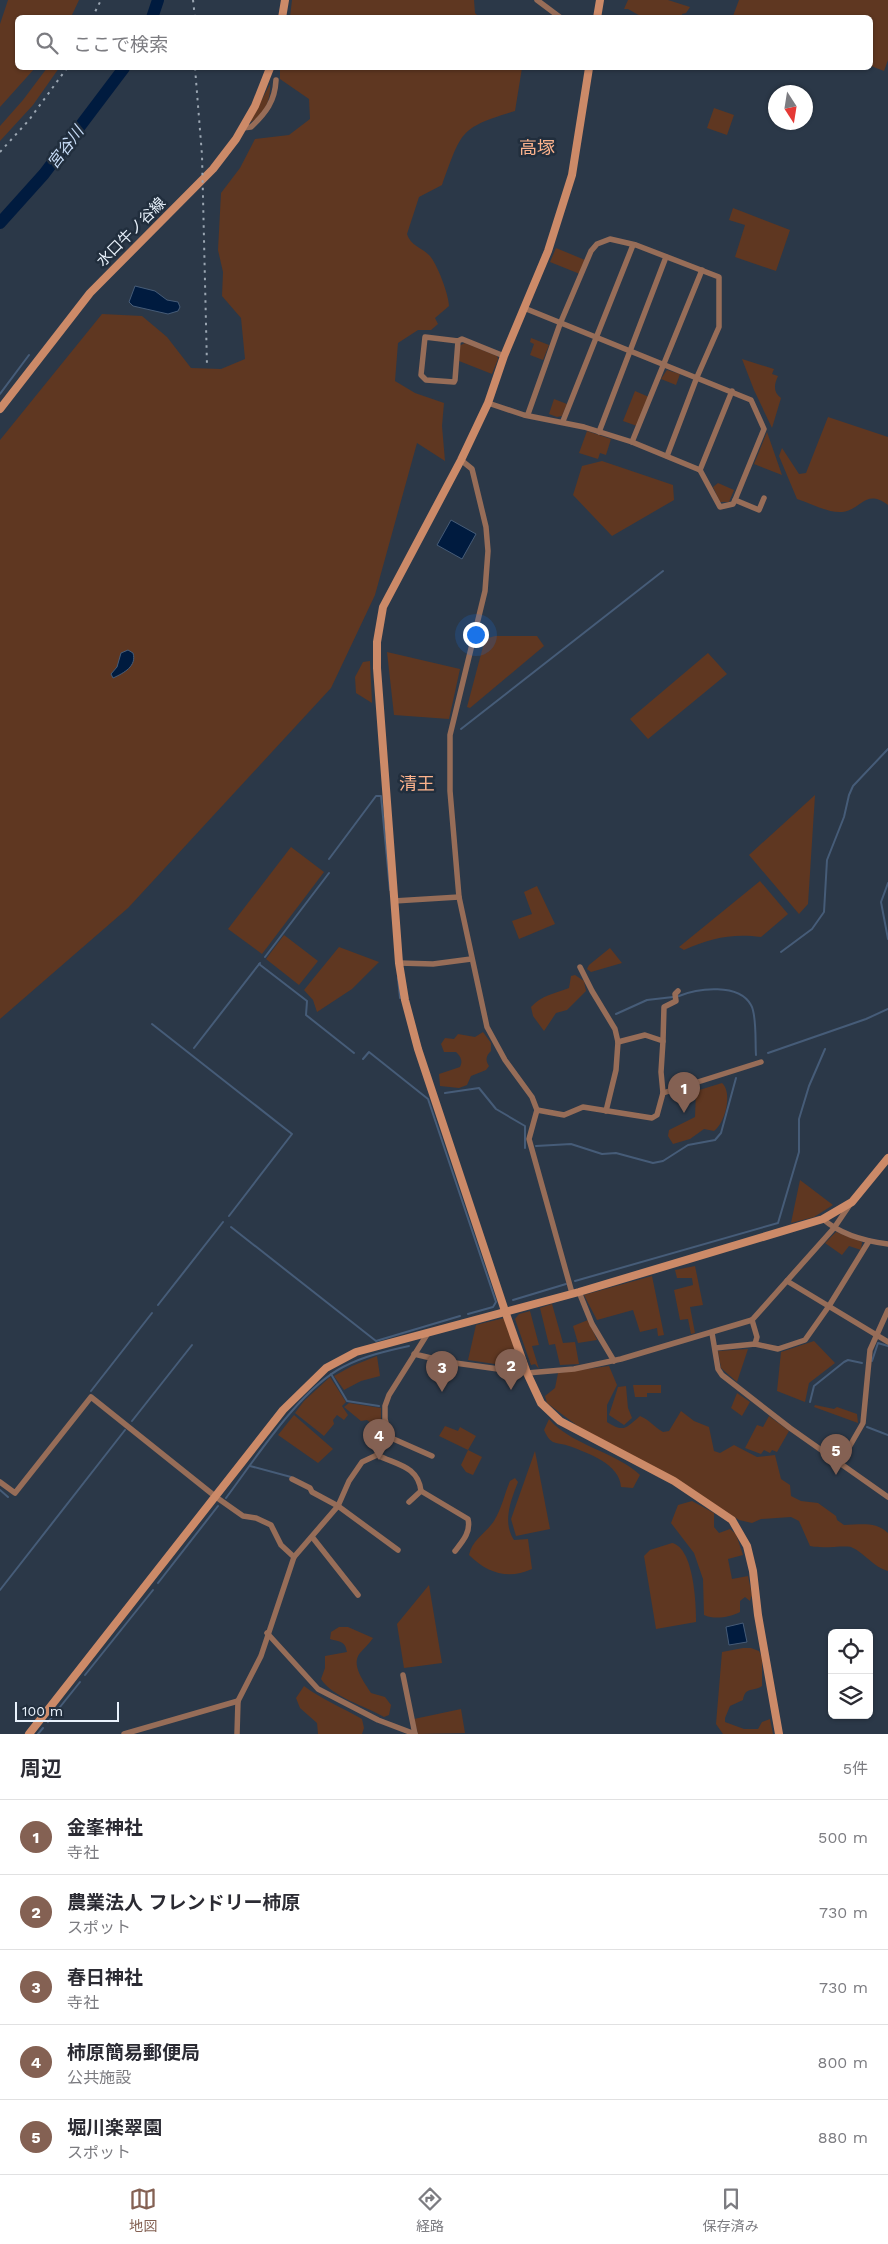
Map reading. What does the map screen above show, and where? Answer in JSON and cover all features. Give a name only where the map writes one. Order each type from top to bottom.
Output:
[{"type":"street","points":[[282,15],[285,0]]},
{"type":"street","points":[[537,0],[557,15]]},
{"type":"street","points":[[598,15],[600,0]]},
{"type":"street","name":"水口牛ノ谷線","points":[[0,409],[90,293],[213,169],[255,106],[269,70]]},
{"type":"street","points":[[589,70],[572,175],[548,251],[504,356],[488,404],[461,460],[383,606],[377,668],[399,964],[405,1000],[418,1049],[505,1311],[527,1373],[541,1403],[560,1422],[674,1481],[732,1520],[747,1546],[753,1571],[758,1615],[779,1734]]},
{"type":"street","points":[[242,128],[251,127],[269,108],[275,92],[276,80]]},
{"type":"street","points":[[528,414],[560,324],[591,251],[597,244],[610,239],[633,245],[719,276],[719,327],[697,377],[668,456]]},
{"type":"street","points":[[563,421],[633,245]]},
{"type":"street","points":[[599,432],[666,256]]},
{"type":"street","points":[[632,442],[702,270]]},
{"type":"street","points":[[488,404],[563,421],[632,442],[700,470],[720,507],[733,504],[764,429],[751,400],[524,308]]},
{"type":"street","points":[[458,341],[456,380],[454,382],[426,380],[421,375],[425,337],[458,341],[462,339],[504,356]]},
{"type":"street","points":[[700,470],[732,391]]},
{"type":"street","points":[[461,460],[472,469],[486,526],[488,551],[485,592],[450,734],[450,791],[459,897],[487,1027],[505,1060],[532,1097],[537,1110],[528,1138],[576,1293],[614,1361]]},
{"type":"street","points":[[735,500],[759,510],[764,498]]},
{"type":"street","points":[[394,901],[459,897]]},
{"type":"street","points":[[399,964],[433,964],[472,959]]},
{"type":"street","points":[[580,967],[599,1004],[615,1029],[618,1042],[616,1070],[606,1111]]},
{"type":"street","points":[[537,1110],[564,1115],[583,1107],[652,1118],[657,1115],[663,1093],[661,1072],[664,1006],[676,1001],[675,994],[678,991]]},
{"type":"street","points":[[618,1042],[645,1035],[663,1041]]},
{"type":"street","points":[[663,1093],[761,1062]]},
{"type":"street","points":[[414,1354],[448,1362],[527,1373],[574,1369],[614,1361],[752,1320],[834,1228],[852,1202],[888,1158]]},
{"type":"street","points":[[29,1734],[150,1577],[216,1497],[237,1466],[283,1410],[326,1368],[356,1352],[576,1293],[823,1219],[852,1202]]},
{"type":"street","points":[[823,1219],[834,1228],[869,1241],[888,1244]]},
{"type":"street","points":[[715,1348],[755,1344],[778,1349],[805,1340],[829,1306],[869,1241]]},
{"type":"street","points":[[786,1281],[888,1342]]},
{"type":"street","points":[[840,1463],[863,1423],[869,1357],[888,1310]]},
{"type":"street","points":[[752,1320],[757,1337],[755,1344]]},
{"type":"street","points":[[712,1332],[718,1369],[722,1375],[888,1497]]},
{"type":"street","points":[[237,1734],[238,1701],[261,1656],[267,1633],[294,1557],[313,1538],[338,1506],[349,1482],[362,1462],[377,1454],[388,1437],[385,1406],[428,1333]]},
{"type":"street","points":[[0,1482],[16,1493],[91,1397],[216,1497],[243,1516],[256,1518],[271,1525],[281,1545],[294,1557]]},
{"type":"street","points":[[388,1437],[432,1456]]},
{"type":"street","points":[[377,1454],[416,1473],[421,1491],[460,1513],[468,1520],[470,1527],[464,1540],[455,1551]]},
{"type":"street","points":[[292,1479],[338,1506],[398,1550]]},
{"type":"street","points":[[409,1502],[421,1491]]},
{"type":"street","points":[[313,1538],[358,1595]]},
{"type":"street","points":[[267,1633],[318,1689],[378,1720],[415,1734]]},
{"type":"street","points":[[403,1675],[415,1734]]},
{"type":"street","points":[[124,1734],[238,1701]]},
{"type":"shaded area","points":[[8,0],[79,0],[72,15],[15,15],[15,70],[33,70],[0,107],[0,24]]},
{"type":"shaded area","points":[[292,0],[474,0],[475,13],[477,15],[290,15]]},
{"type":"shaded area","points":[[628,0],[668,0],[690,7],[682,15],[638,15],[628,9],[624,9]]},
{"type":"shaded area","points":[[739,0],[888,0],[888,60],[884,71],[873,67],[873,15],[733,15]]},
{"type":"shaded area","points":[[46,70],[58,70],[33,105],[0,141],[0,126]]},
{"type":"shaded area","points":[[280,70],[522,70],[515,111],[483,122],[465,134],[454,153],[442,185],[419,197],[407,234],[411,241],[429,255],[436,265],[449,306],[435,318],[438,324],[431,330],[418,330],[398,343],[395,381],[415,393],[444,403],[442,426],[445,461],[417,443],[375,595],[331,688],[128,908],[0,1019],[0,440],[102,314],[142,316],[167,337],[191,368],[221,369],[245,359],[241,318],[222,296],[223,272],[218,250],[221,193],[240,168],[255,139],[289,135],[310,119],[309,99],[280,79]]},
{"type":"shaded area","points":[[270,84],[266,106],[260,116],[250,122]]},
{"type":"shaded area","points":[[714,108],[734,115],[727,135],[707,128]]},
{"type":"shaded area","points":[[733,208],[790,230],[776,271],[735,257],[745,225],[729,220]]},
{"type":"shaded area","points":[[556,248],[585,260],[580,274],[550,262]]},
{"type":"shaded area","points":[[531,338],[549,345],[543,360],[530,355],[534,344],[530,342]]},
{"type":"shaded area","points":[[465,343],[497,356],[498,359],[492,374],[459,361],[459,346]]},
{"type":"shaded area","points":[[742,359],[774,369],[772,374],[778,376],[775,388],[781,398],[772,428],[754,390]]},
{"type":"shaded area","points":[[667,370],[680,374],[676,385],[661,379]]},
{"type":"shaded area","points":[[635,391],[649,397],[637,426],[623,421]]},
{"type":"shaded area","points":[[554,399],[567,404],[562,416],[557,417],[549,414]]},
{"type":"shaded area","points":[[828,417],[888,437],[888,505],[880,500],[869,499],[849,510],[836,512],[797,499],[779,456],[782,448],[799,474],[806,473]]},
{"type":"shaded area","points":[[587,431],[611,439],[606,455],[600,453],[598,459],[579,453]]},
{"type":"shaded area","points":[[767,432],[782,475],[754,464]]},
{"type":"shaded area","points":[[602,461],[673,485],[674,500],[612,536],[573,495],[582,466]]},
{"type":"shaded area","points":[[718,483],[734,490],[729,502],[720,502],[713,487]]},
{"type":"shaded area","points":[[495,636],[537,636],[544,646],[470,708],[467,707],[485,639]]},
{"type":"shaded area","points":[[387,652],[460,669],[449,719],[394,715]]},
{"type":"shaded area","points":[[708,653],[727,674],[648,739],[630,719]]},
{"type":"shaded area","points":[[370,661],[372,703],[356,693],[355,677],[363,662]]},
{"type":"shaded area","points":[[815,795],[808,904],[799,914],[749,855]]},
{"type":"shaded area","points":[[291,847],[324,872],[262,954],[228,929]]},
{"type":"shaded area","points":[[760,881],[788,914],[761,937],[731,936],[703,942],[684,950],[679,947]]},
{"type":"shaded area","points":[[537,886],[555,924],[519,939],[512,921],[532,914],[524,892]]},
{"type":"shaded area","points":[[284,935],[318,961],[299,985],[266,959]]},
{"type":"shaded area","points":[[339,947],[379,962],[352,989],[317,1012],[313,1000],[304,990]]},
{"type":"shaded area","points":[[610,948],[622,963],[591,972],[587,969],[589,965]]},
{"type":"shaded area","points":[[575,975],[584,981],[586,991],[567,1010],[556,1013],[544,1031],[533,1016],[531,1007],[544,997],[569,988],[571,976]]},
{"type":"shaded area","points":[[483,1032],[491,1043],[491,1051],[487,1058],[489,1066],[486,1070],[471,1076],[467,1085],[459,1088],[440,1086],[439,1074],[460,1067],[461,1063],[460,1057],[456,1052],[444,1052],[441,1044],[445,1038],[454,1039],[458,1034],[475,1037]]},
{"type":"shaded area","points":[[722,1083],[727,1094],[727,1100],[724,1115],[718,1127],[714,1131],[704,1129],[690,1139],[673,1144],[668,1136],[669,1130],[695,1117],[696,1091]]},
{"type":"shaded area","points":[[800,1180],[833,1205],[814,1217],[791,1223]]},
{"type":"shaded area","points":[[836,1232],[862,1242],[861,1250],[849,1246],[842,1255],[825,1243]]},
{"type":"shaded area","points":[[695,1266],[703,1305],[690,1307],[695,1333],[691,1334],[688,1319],[680,1320],[674,1290],[693,1285],[692,1278],[677,1278],[675,1270]]},
{"type":"shaded area","points":[[652,1276],[664,1335],[658,1336],[657,1328],[640,1332],[633,1310],[597,1320],[584,1295]]},
{"type":"shaded area","points":[[552,1304],[563,1343],[575,1342],[579,1364],[560,1365],[555,1344],[549,1345],[540,1308]]},
{"type":"shaded area","points":[[530,1311],[539,1345],[532,1346],[539,1369],[535,1364],[531,1365],[515,1319],[519,1314]]},
{"type":"shaded area","points":[[504,1318],[521,1368],[468,1360],[476,1325]]},
{"type":"shaded area","points":[[588,1320],[597,1340],[578,1343],[573,1326]]},
{"type":"shaded area","points":[[814,1341],[835,1363],[809,1383],[805,1402],[777,1391],[781,1352]]},
{"type":"shaded area","points":[[748,1349],[737,1382],[721,1368],[718,1351]]},
{"type":"shaded area","points":[[377,1356],[380,1376],[361,1381],[344,1390],[334,1376],[352,1366]]},
{"type":"shaded area","points":[[609,1366],[617,1385],[607,1405],[607,1422],[617,1427],[625,1428],[640,1416],[647,1419],[663,1432],[669,1431],[681,1411],[694,1421],[709,1427],[714,1451],[720,1453],[734,1445],[757,1457],[775,1455],[781,1479],[790,1485],[791,1496],[801,1501],[818,1503],[836,1516],[837,1520],[844,1525],[873,1525],[888,1533],[888,1571],[851,1547],[810,1546],[799,1521],[791,1517],[761,1519],[752,1523],[739,1520],[685,1485],[579,1427],[547,1403],[545,1396],[555,1388],[558,1373]]},
{"type":"shaded area","points":[[330,1377],[346,1402],[342,1406],[348,1415],[344,1420],[337,1415],[333,1420],[334,1424],[324,1436],[295,1413],[304,1401]]},
{"type":"shaded area","points":[[633,1385],[661,1385],[661,1393],[647,1393],[647,1397],[635,1397]]},
{"type":"shaded area","points":[[626,1386],[628,1408],[632,1418],[624,1425],[609,1415],[618,1387]]},
{"type":"shaded area","points":[[737,1393],[750,1402],[742,1416],[731,1408]]},
{"type":"shaded area","points":[[349,1403],[381,1408],[381,1429],[367,1420],[361,1421],[344,1407]]},
{"type":"shaded area","points":[[815,1405],[834,1409],[837,1407],[857,1414],[858,1423],[814,1407]]},
{"type":"shaded area","points":[[294,1415],[333,1449],[318,1463],[278,1435]]},
{"type":"shaded area","points":[[769,1416],[789,1431],[777,1452],[772,1450],[770,1453],[764,1450],[761,1454],[745,1448],[757,1425],[763,1427]]},
{"type":"shaded area","points":[[549,1419],[569,1435],[619,1460],[640,1475],[633,1488],[621,1487],[615,1472],[602,1460],[567,1445],[551,1441],[544,1430]]},
{"type":"shaded area","points":[[445,1426],[458,1431],[460,1427],[476,1436],[468,1450],[439,1436]]},
{"type":"shaded area","points":[[468,1450],[482,1457],[473,1475],[466,1472],[461,1465]]},
{"type":"shaded area","points":[[535,1451],[550,1529],[516,1536],[511,1519]]},
{"type":"shaded area","points":[[515,1478],[518,1482],[508,1518],[510,1533],[514,1540],[528,1539],[532,1569],[515,1574],[498,1573],[483,1566],[469,1555],[473,1545],[494,1521],[510,1481]]},
{"type":"shaded area","points":[[692,1501],[714,1513],[714,1527],[719,1533],[730,1529],[736,1534],[743,1555],[728,1559],[732,1579],[748,1576],[752,1595],[750,1601],[745,1597],[740,1601],[740,1612],[736,1614],[718,1618],[704,1615],[703,1579],[694,1553],[671,1523],[678,1505]]},
{"type":"shaded area","points":[[672,1543],[679,1547],[689,1565],[694,1590],[696,1622],[656,1629],[644,1556],[650,1550]]},
{"type":"shaded area","points":[[429,1585],[442,1663],[404,1668],[397,1624]]},
{"type":"shaded area","points":[[339,1627],[348,1627],[373,1638],[357,1658],[358,1668],[362,1679],[371,1693],[385,1697],[391,1705],[389,1715],[384,1717],[341,1696],[321,1679],[325,1668],[325,1656],[347,1652],[343,1643],[330,1639],[331,1632]]},
{"type":"shaded area","points":[[743,1648],[759,1651],[762,1658],[762,1686],[748,1691],[743,1700],[730,1706],[725,1722],[744,1729],[758,1729],[762,1722],[770,1719],[773,1734],[723,1734],[716,1724],[722,1652]]},
{"type":"shaded area","points":[[304,1686],[362,1719],[364,1728],[362,1734],[318,1734],[317,1723],[300,1708],[296,1698]]},
{"type":"shaded area","points":[[461,1709],[465,1733],[418,1734],[414,1719]]},
{"type":"water","points":[[135,286],[155,291],[167,300],[178,302],[180,307],[178,311],[168,314],[133,306],[129,302]]},
{"type":"water","points":[[451,520],[476,534],[462,559],[437,545]]},
{"type":"water","points":[[128,650],[133,653],[133,662],[129,668],[113,678],[111,674],[117,667],[121,653]]},
{"type":"water","points":[[743,1623],[747,1642],[729,1645],[726,1627]]},
{"type":"waterway","name":"宮谷川","points":[[153,15],[158,0]]},
{"type":"waterway","name":"宮谷川","points":[[0,223],[44,174],[122,70]]},
{"type":"waterway","points":[[0,394],[29,355]]},
{"type":"waterway","points":[[461,729],[663,571]]},
{"type":"waterway","points":[[781,952],[812,929],[824,912],[827,860],[844,817],[849,795],[853,786],[888,749]]},
{"type":"waterway","points":[[329,859],[376,796],[381,796],[390,890]]},
{"type":"waterway","points":[[265,957],[329,873]]},
{"type":"waterway","points":[[888,883],[881,902],[888,939]]},
{"type":"waterway","points":[[194,1048],[260,963]]},
{"type":"waterway","points":[[259,964],[307,1001],[306,1015],[354,1053]]},
{"type":"waterway","points":[[398,978],[400,998]]},
{"type":"waterway","points":[[679,996],[697,991],[718,989],[728,990],[745,998],[751,1005],[754,1015],[756,1055]]},
{"type":"waterway","points":[[616,1014],[647,1000],[673,997]]},
{"type":"waterway","points":[[768,1053],[866,1019],[888,1009]]},
{"type":"waterway","points":[[152,1024],[292,1134],[229,1216]]},
{"type":"waterway","points":[[575,1281],[778,1223],[799,1152],[799,1119],[809,1086],[825,1049]]},
{"type":"waterway","points":[[363,1059],[369,1052],[428,1099],[496,1302],[493,1307],[468,1314]]},
{"type":"waterway","points":[[536,1146],[571,1144],[602,1154],[616,1153],[653,1163],[663,1161],[688,1145],[715,1140],[721,1133],[736,1078]]},
{"type":"waterway","points":[[445,1093],[479,1088],[496,1109],[525,1126],[525,1148]]},
{"type":"waterway","points":[[158,1305],[223,1222]]},
{"type":"waterway","points":[[231,1227],[376,1341],[460,1316]]},
{"type":"waterway","points":[[513,1300],[566,1284]]},
{"type":"waterway","points":[[91,1391],[152,1313]]},
{"type":"waterway","points":[[872,1361],[878,1343],[888,1346]]},
{"type":"waterway","points":[[132,1421],[192,1345]]},
{"type":"waterway","points":[[226,1498],[295,1408],[327,1377],[359,1360],[409,1346]]},
{"type":"waterway","points":[[810,1402],[814,1386],[844,1362],[848,1360],[862,1363]]},
{"type":"waterway","points":[[331,1374],[347,1401],[379,1406]]},
{"type":"waterway","points":[[867,1427],[888,1435]]},
{"type":"waterway","points":[[0,1590],[125,1430]]},
{"type":"waterway","points":[[250,1466],[291,1477]]},
{"type":"waterway","points":[[0,1490],[8,1497]]},
{"type":"waterway","points":[[158,1583],[218,1506]]},
{"type":"waterway","points":[[85,1675],[153,1590]]},
{"type":"waterway","points":[[48,1722],[80,1682]]},
{"type":"waterway","points":[[38,1734],[43,1728]]},
{"type":"railway","points":[[94,15],[101,0]]},
{"type":"railway","points":[[193,0],[195,15]]},
{"type":"railway","points":[[0,152],[29,120],[66,70]]},
{"type":"railway","points":[[195,70],[202,155],[207,366]]},
{"type":"place","name":"金峯神社","points":[[684,1113]]},
{"type":"place","name":"農業法人 フレンドリー柿原","points":[[511,1390]]},
{"type":"place","name":"春日神社","points":[[442,1392]]},
{"type":"place","name":"柿原簡易郵便局","points":[[379,1460]]},
{"type":"place","name":"堀川楽翠園","points":[[836,1475]]},
{"type":"district","name":"高塚","points":[[537,148]]},
{"type":"district","name":"清王","points":[[417,784]]}]
